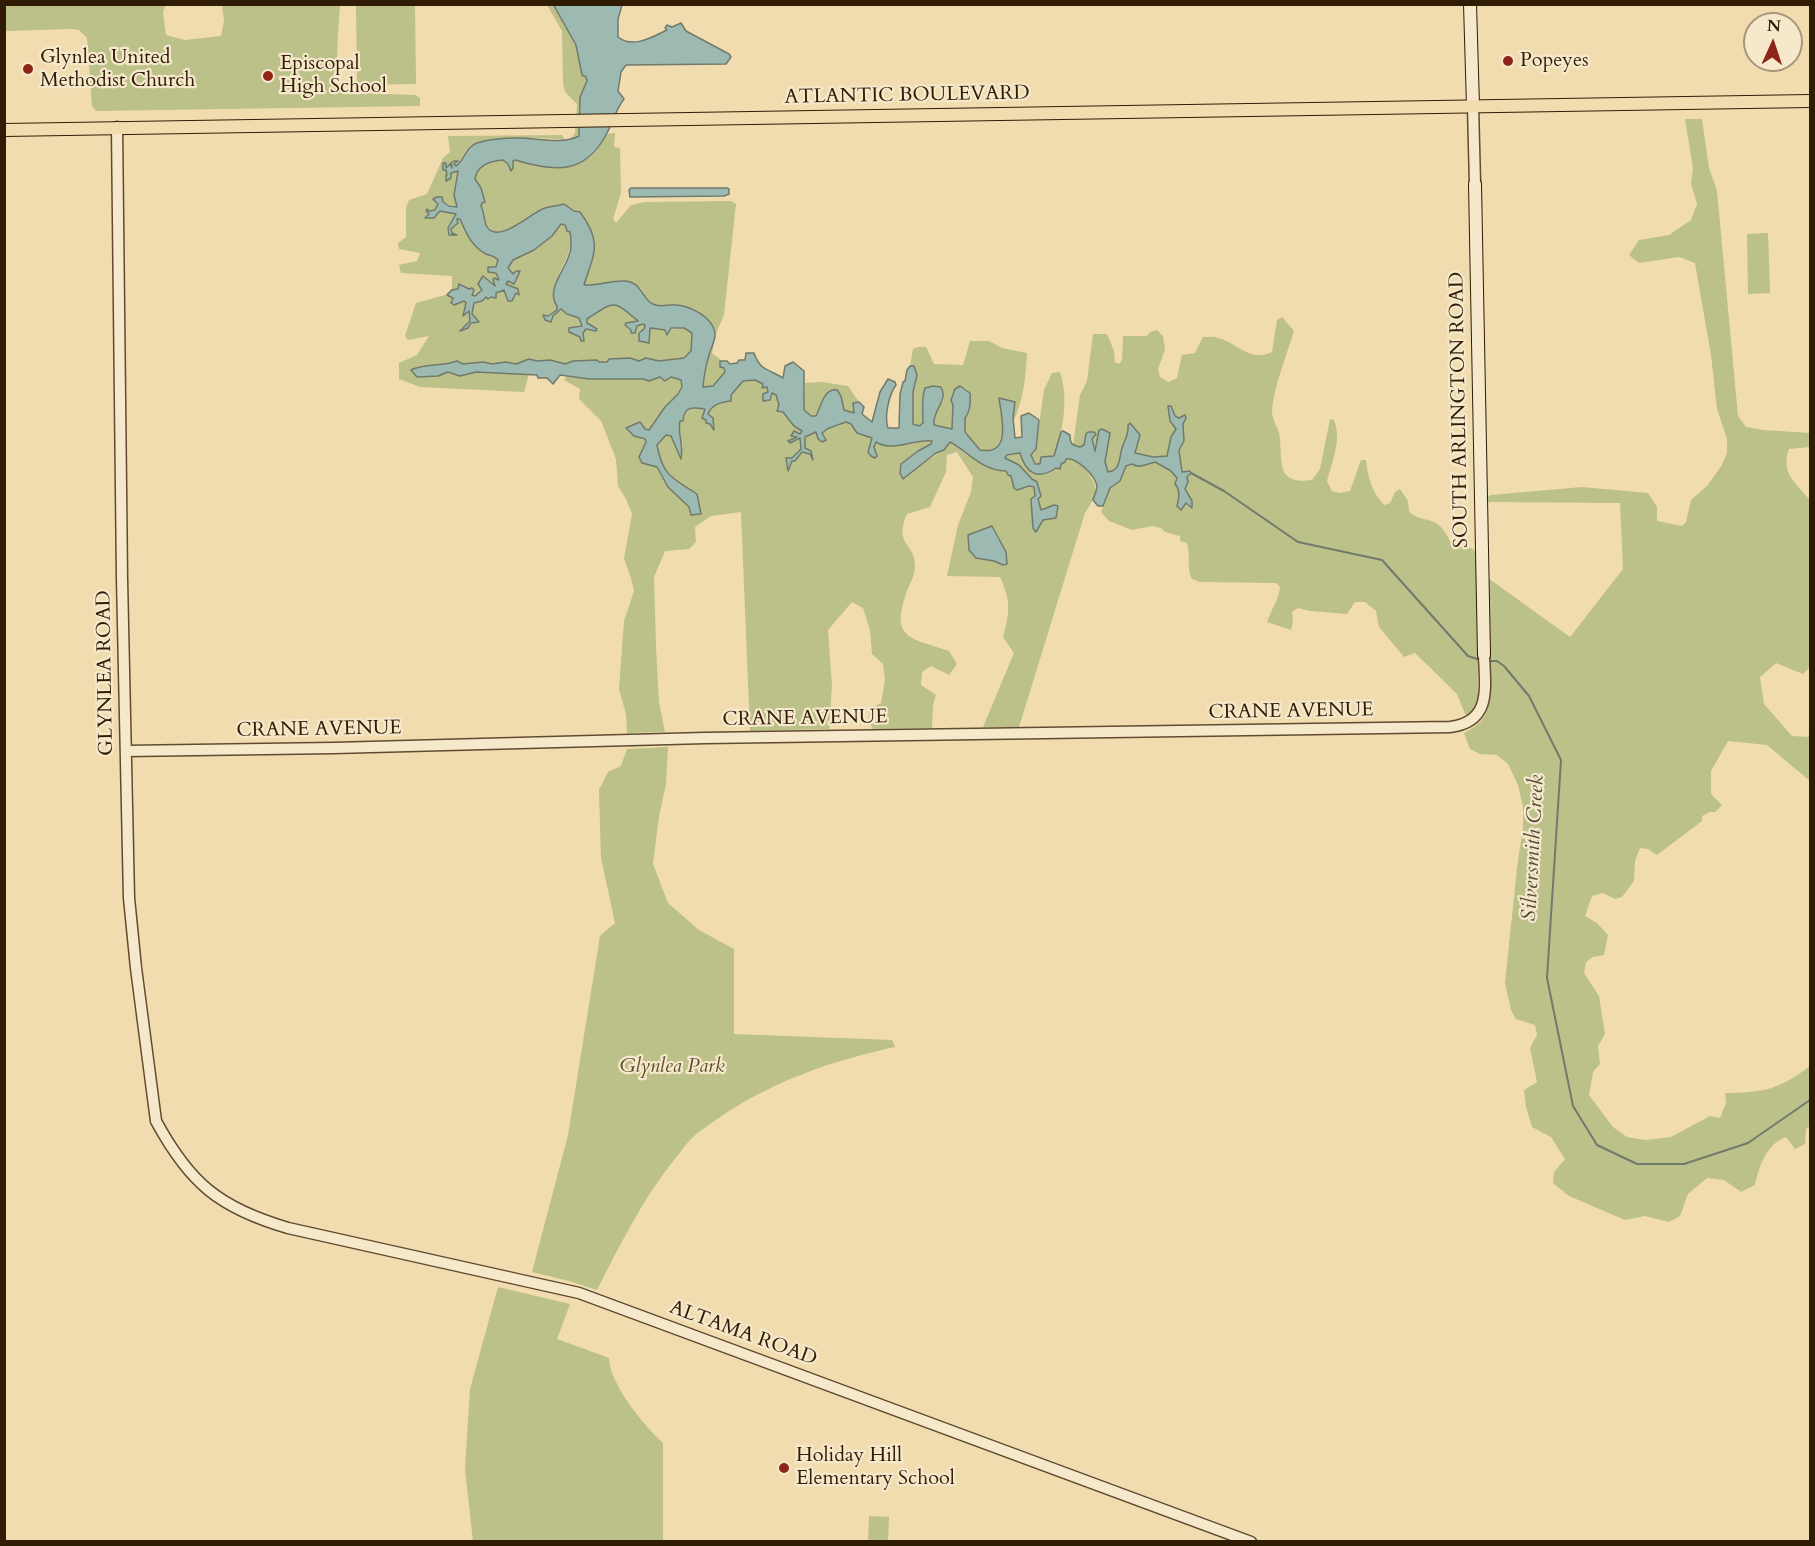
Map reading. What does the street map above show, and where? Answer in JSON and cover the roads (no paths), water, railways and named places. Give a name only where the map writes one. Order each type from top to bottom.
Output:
[{"type":"main road","points":[[1470,4],[1473,106]]},
{"type":"main road","name":"ATLANTIC BOULEVARD","points":[[4,130],[1810,101]]},
{"type":"main road","name":"SOUTH ARLINGTON ROAD","points":[[1475,184],[1484,660]]},
{"type":"street","name":"SOUTH ARLINGTON ROAD","points":[[1473,106],[1475,184]]},
{"type":"street","name":"GLYNLEA ROAD","points":[[117,127],[129,898],[156,1121],[167,1142],[185,1165],[214,1195]]},
{"type":"street","name":"SOUTH ARLINGTON ROAD","points":[[1480,712],[1484,695],[1484,660]]},
{"type":"street","name":"CRANE AVENUE","points":[[126,751],[705,738],[1450,728],[1468,723],[1480,712]]},
{"type":"street","name":"ALTAMA ROAD","points":[[214,1195],[240,1211],[288,1228],[579,1293],[1251,1542]]},
{"type":"water","points":[[553,4],[622,5],[618,19],[618,37],[624,40],[642,41],[667,30],[665,28],[667,25],[672,27],[681,23],[686,31],[731,57],[726,64],[626,65],[621,72],[618,91],[624,99],[599,147],[579,163],[556,168],[515,160],[511,171],[503,160],[493,161],[481,167],[475,179],[481,188],[485,202],[481,206],[486,225],[491,231],[506,230],[545,208],[564,204],[580,212],[594,240],[593,256],[584,285],[631,282],[653,304],[682,306],[705,317],[713,327],[715,335],[703,387],[713,386],[725,372],[724,368],[720,367],[720,361],[727,361],[730,364],[737,363],[739,360],[745,360],[746,353],[754,353],[762,366],[783,378],[785,366],[793,362],[804,371],[804,410],[811,416],[816,416],[829,392],[837,390],[844,410],[854,413],[853,403],[859,402],[864,407],[862,414],[872,422],[880,392],[888,379],[896,385],[888,406],[888,428],[899,428],[900,394],[907,370],[910,366],[914,366],[917,375],[913,392],[913,424],[919,426],[923,423],[925,388],[941,387],[943,397],[935,414],[934,425],[952,429],[953,405],[951,400],[955,389],[960,386],[970,393],[965,432],[980,450],[997,447],[1001,441],[1003,424],[999,398],[1015,402],[1013,418],[1015,438],[1022,437],[1021,416],[1029,413],[1039,420],[1036,449],[1031,455],[1035,464],[1040,464],[1041,457],[1054,456],[1061,432],[1070,435],[1072,444],[1080,447],[1084,445],[1086,434],[1094,432],[1096,434],[1092,439],[1095,451],[1099,430],[1102,429],[1110,433],[1105,462],[1108,472],[1117,466],[1130,423],[1140,435],[1135,453],[1153,457],[1167,456],[1171,437],[1176,429],[1170,421],[1168,406],[1171,406],[1175,416],[1179,418],[1185,415],[1186,418],[1183,424],[1184,441],[1179,450],[1182,472],[1190,471],[1191,473],[1187,477],[1188,482],[1185,489],[1192,501],[1192,508],[1186,503],[1181,510],[1177,506],[1179,494],[1175,484],[1177,478],[1171,471],[1155,462],[1141,466],[1132,464],[1126,466],[1120,481],[1110,488],[1103,506],[1098,506],[1093,500],[1097,488],[1096,482],[1085,468],[1075,461],[1066,459],[1060,469],[1056,468],[1038,474],[1025,466],[1020,453],[1007,455],[1005,458],[1019,465],[1037,482],[1041,496],[1038,499],[1041,510],[1054,505],[1058,506],[1056,518],[1043,520],[1036,532],[1033,528],[1031,499],[1035,496],[1034,487],[1029,486],[1017,490],[1014,488],[1011,476],[1006,471],[990,468],[950,442],[944,450],[936,453],[903,479],[900,473],[901,464],[931,444],[932,441],[918,441],[897,446],[876,442],[874,447],[877,456],[875,458],[868,452],[872,438],[857,433],[851,424],[846,422],[822,433],[826,440],[822,442],[818,439],[816,432],[805,437],[805,448],[811,451],[813,460],[810,454],[802,452],[795,461],[792,461],[788,471],[786,458],[792,458],[801,449],[800,438],[790,443],[788,441],[797,437],[791,436],[794,431],[800,434],[802,431],[794,426],[783,412],[777,411],[779,405],[776,395],[772,393],[770,400],[763,401],[763,394],[768,392],[767,387],[762,388],[763,384],[755,380],[743,381],[731,395],[731,401],[712,408],[708,414],[713,418],[714,430],[702,418],[705,409],[687,410],[679,426],[681,459],[671,436],[666,435],[657,445],[662,464],[670,476],[697,494],[701,514],[691,515],[689,507],[668,487],[657,467],[642,463],[639,457],[646,442],[645,439],[634,436],[626,428],[640,422],[645,429],[649,430],[665,407],[678,394],[682,387],[681,380],[671,377],[665,381],[660,377],[649,381],[589,379],[560,375],[553,384],[547,378],[538,378],[537,375],[476,372],[460,376],[448,372],[438,376],[417,377],[411,370],[422,366],[457,361],[463,364],[506,362],[516,364],[529,359],[550,360],[565,364],[573,361],[607,362],[609,359],[630,358],[639,361],[646,358],[659,361],[684,358],[691,351],[692,333],[684,328],[671,328],[667,335],[665,330],[650,328],[649,343],[639,341],[639,333],[645,325],[637,326],[635,333],[631,333],[626,323],[638,321],[618,306],[609,306],[587,319],[587,323],[597,329],[596,331],[586,329],[583,333],[584,341],[569,332],[569,328],[582,326],[579,318],[561,309],[553,316],[551,322],[545,320],[543,315],[548,316],[557,310],[554,299],[555,284],[570,254],[570,232],[567,231],[565,225],[561,224],[552,236],[534,250],[513,260],[508,268],[513,274],[520,271],[514,284],[508,281],[506,284],[518,289],[519,295],[516,293],[512,301],[508,301],[504,290],[496,293],[496,298],[486,297],[474,303],[472,314],[479,322],[471,323],[468,328],[460,331],[470,321],[469,311],[463,316],[466,303],[464,301],[454,305],[451,303],[453,298],[447,295],[452,290],[458,289],[459,284],[469,289],[472,288],[474,290],[472,295],[475,296],[482,290],[478,284],[483,276],[495,286],[494,278],[499,280],[496,273],[488,272],[488,267],[496,267],[498,260],[473,244],[460,219],[457,219],[458,223],[451,229],[452,233],[457,235],[449,235],[448,228],[456,214],[440,211],[434,218],[425,218],[429,214],[426,211],[427,209],[435,210],[438,204],[433,199],[437,197],[442,197],[443,202],[449,206],[457,207],[454,195],[458,171],[451,173],[451,178],[446,181],[447,175],[446,170],[443,170],[443,163],[446,163],[446,168],[450,164],[452,168],[451,163],[458,161],[454,164],[456,166],[467,150],[477,143],[519,138],[557,141],[579,136],[580,97],[587,81],[582,75],[576,45]]},
{"type":"water","points":[[631,188],[727,188],[729,194],[724,196],[630,197]]},
{"type":"water","points":[[992,526],[1006,552],[1007,564],[976,558],[969,550],[968,535]]},
{"type":"waterway","name":"Silversmith Creek","points":[[1191,473],[1224,491],[1298,542],[1382,560],[1468,656],[1480,660]]},
{"type":"waterway","name":"Silversmith Creek","points":[[1489,661],[1497,661],[1504,666],[1529,696],[1561,760],[1547,978],[1573,1106],[1597,1145],[1637,1164],[1684,1164],[1748,1143],[1810,1100]]},
{"type":"place","name":"Popeyes","points":[[1508,61]]},
{"type":"place","name":"Glynlea United Methodist Church","points":[[28,69]]},
{"type":"place","name":"Episcopal High School","points":[[268,76]]},
{"type":"place","name":"Holiday Hill Elementary School","points":[[784,1468]]},
{"type":"park label","name":"Glynlea Park","points":[[672,1067]]}]
